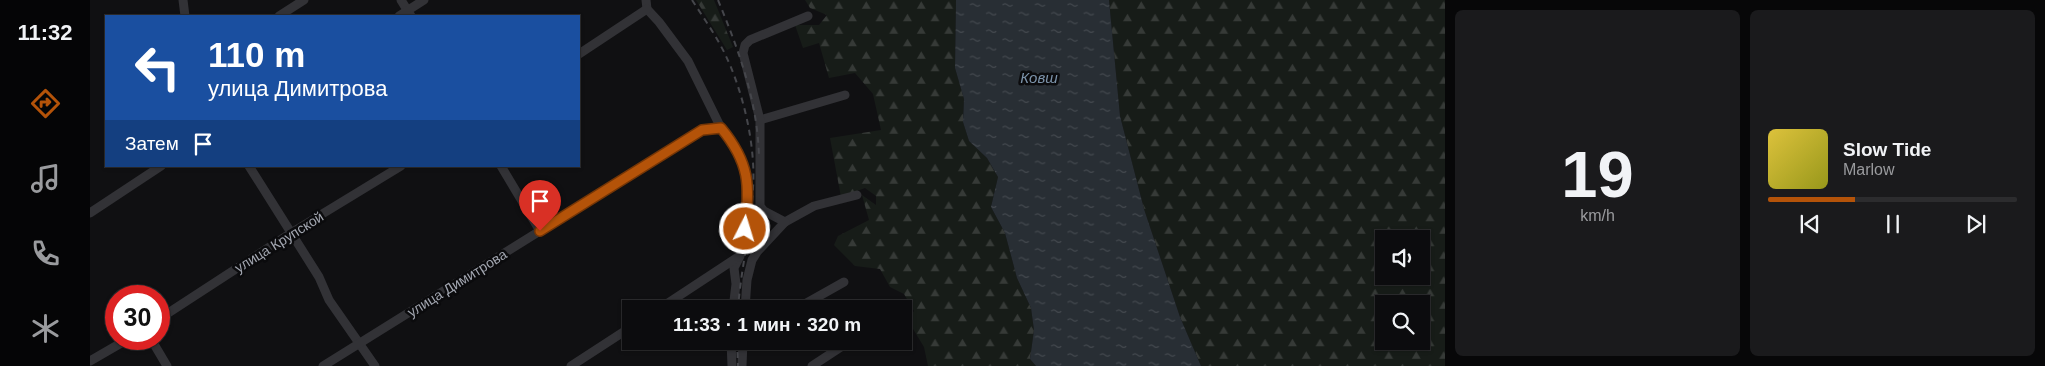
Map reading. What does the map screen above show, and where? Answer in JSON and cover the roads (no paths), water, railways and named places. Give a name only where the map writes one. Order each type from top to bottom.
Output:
[{"type":"street","points":[[183,0],[185,15]]},
{"type":"street","points":[[281,15],[304,0]]},
{"type":"street","points":[[402,0],[409,14],[424,0]]},
{"type":"street","points":[[580,53],[647,5],[688,61],[721,128],[737,151],[748,182],[746,225],[740,256],[734,268],[736,284],[734,300]]},
{"type":"street","points":[[784,222],[764,211],[760,206],[760,120],[743,53],[745,45],[750,40],[808,16]]},
{"type":"street","points":[[760,120],[846,95]]},
{"type":"street","name":"улица Димитрова","points":[[323,366],[702,130],[721,128]]},
{"type":"street","points":[[90,213],[159,167]]},
{"type":"street","points":[[250,167],[319,277],[329,300],[375,366]]},
{"type":"street","name":"улица Крупской","points":[[170,312],[399,167]]},
{"type":"street","points":[[502,167],[540,231]]},
{"type":"street","points":[[746,300],[747,280],[752,260],[784,222],[814,206],[857,194]]},
{"type":"street","points":[[673,300],[740,256]]},
{"type":"street","points":[[812,300],[844,282]]},
{"type":"street","points":[[570,366],[622,333]]},
{"type":"street","points":[[90,361],[109,350]]},
{"type":"street","points":[[158,350],[167,366]]},
{"type":"street","points":[[731,350],[732,366]]},
{"type":"street","points":[[742,366],[743,350]]},
{"type":"street","points":[[812,366],[836,350]]},
{"type":"water","name":"Ковш","points":[[956,0],[1109,0],[1120,116],[1144,209],[1180,317],[1201,366],[1036,366],[1030,359],[1034,330],[1031,308],[1017,278],[1005,233],[991,207],[998,177],[987,158],[969,141],[963,122],[964,99],[955,68]]},
{"type":"railway","points":[[692,0],[717,39],[731,67],[747,118],[750,137],[753,188],[739,300]]},
{"type":"railway","points":[[718,0],[746,77],[755,117],[759,158]]},
{"type":"railway","points":[[737,350],[738,366]]}]
